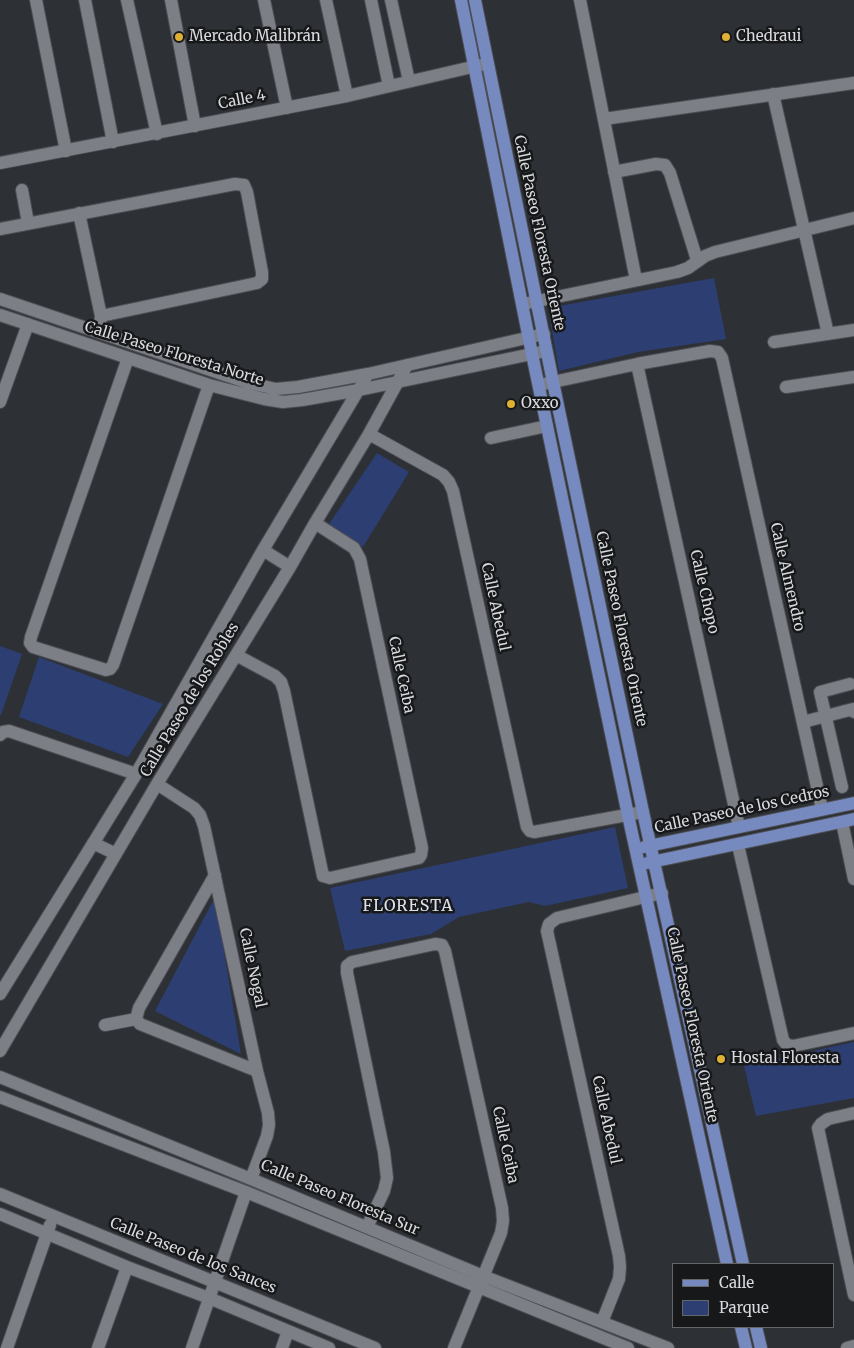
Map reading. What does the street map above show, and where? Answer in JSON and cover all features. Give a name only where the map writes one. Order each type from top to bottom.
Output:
[{"type":"main road","name":"Calle Paseo Floresta Oriente","points":[[461,0],[532,354],[628,815],[728,1263]]},
{"type":"main road","name":"Calle Paseo Floresta Oriente","points":[[475,0],[546,351],[643,812],[743,1263]]},
{"type":"main road","points":[[595,654],[609,651]]},
{"type":"main road","name":"Calle Paseo de los Cedros","points":[[636,849],[854,803]]},
{"type":"main road","points":[[640,865],[848,821]]},
{"type":"main road","points":[[700,1140],[715,1137]]},
{"type":"main road","points":[[741,1328],[746,1348]]},
{"type":"main road","points":[[756,1328],[761,1348]]},
{"type":"street","points":[[36,0],[66,151]]},
{"type":"street","points":[[85,0],[113,142]]},
{"type":"street","points":[[127,0],[157,134]]},
{"type":"street","points":[[171,0],[195,126]]},
{"type":"street","points":[[264,0],[287,108]]},
{"type":"street","points":[[326,0],[347,96]]},
{"type":"street","points":[[371,0],[389,86]]},
{"type":"street","points":[[391,0],[409,81]]},
{"type":"street","points":[[580,0],[636,280]]},
{"type":"street","name":"Calle 4","points":[[0,163],[347,96],[488,63]]},
{"type":"street","points":[[604,119],[854,83]]},
{"type":"street","points":[[773,94],[828,334]]},
{"type":"street","points":[[614,172],[656,164],[665,166],[670,173],[697,260]]},
{"type":"street","points":[[0,228],[235,184],[244,186],[247,192],[262,279],[257,283],[101,316]]},
{"type":"street","points":[[22,190],[28,223]]},
{"type":"street","points":[[80,213],[101,316],[98,333],[92,346]]},
{"type":"street","points":[[523,304],[684,270],[697,260],[716,252],[854,218]]},
{"type":"street","name":"Calle Paseo Floresta Norte","points":[[0,299],[249,383],[276,389],[298,387],[407,366],[544,334]]},
{"type":"street","name":"Calle Paseo Floresta Norte","points":[[0,315],[209,385],[283,402],[359,390],[546,351]]},
{"type":"street","points":[[0,402],[28,324]]},
{"type":"street","points":[[774,342],[854,330]]},
{"type":"street","name":"Calle Almendro","points":[[637,364],[710,352],[718,352],[722,358],[822,809]]},
{"type":"street","points":[[128,358],[30,643],[33,647],[106,670],[110,669],[113,665],[209,385]]},
{"type":"street","points":[[539,385],[637,364]]},
{"type":"street","name":"Calle Chopo","points":[[637,364],[740,827]]},
{"type":"street","name":"Calle Paseo de los Robles","points":[[0,1051],[157,784],[290,567],[407,366]]},
{"type":"street","name":"Calle Paseo de los Robles","points":[[0,994],[136,774],[263,550],[368,374]]},
{"type":"street","points":[[786,387],[854,377]]},
{"type":"street","points":[[491,438],[547,426]]},
{"type":"street","name":"Calle Abedul","points":[[369,434],[443,475],[453,491],[527,827],[530,831],[534,832],[628,815]]},
{"type":"street","name":"Calle Ceiba","points":[[236,655],[275,676],[284,691],[322,874],[325,878],[417,859],[421,855],[420,839],[358,553],[354,548],[315,523]]},
{"type":"street","points":[[263,550],[290,567]]},
{"type":"street","points":[[842,788],[820,692],[850,684]]},
{"type":"street","points":[[803,722],[853,709],[854,712]]},
{"type":"street","points":[[1,734],[9,731],[136,774]]},
{"type":"street","name":"Calle Nogal","points":[[157,784],[188,802],[200,815],[204,826],[257,1071],[268,1113],[269,1125],[267,1136],[251,1179]]},
{"type":"street","points":[[628,815],[643,812]]},
{"type":"street","points":[[776,819],[781,835]]},
{"type":"street","points":[[848,821],[854,879]]},
{"type":"street","points":[[93,843],[116,854]]},
{"type":"street","points":[[738,845],[783,1040],[787,1045],[794,1046],[854,1033]]},
{"type":"street","points":[[136,1019],[139,1008],[215,875]]},
{"type":"street","points":[[647,896],[662,893]]},
{"type":"street","name":"Calle Abedul","points":[[602,1322],[619,1279],[619,1256],[547,931],[549,924],[557,918],[647,896]]},
{"type":"street","name":"Calle Ceiba","points":[[367,1227],[384,1191],[387,1178],[384,1152],[347,966],[352,962],[435,944],[442,945],[446,951],[502,1208],[503,1221],[500,1233],[454,1348]]},
{"type":"street","points":[[105,1025],[136,1019]]},
{"type":"street","points":[[136,1019],[140,1024],[257,1071]]},
{"type":"street","name":"Calle Paseo Floresta Sur","points":[[0,1077],[367,1227],[628,1348]]},
{"type":"street","name":"Calle Paseo Floresta Sur","points":[[0,1097],[299,1214],[480,1281],[602,1322],[668,1348]]},
{"type":"street","points":[[854,1113],[828,1119],[821,1124],[818,1133],[854,1295]]},
{"type":"street","points":[[193,1172],[198,1158]]},
{"type":"street","points":[[192,1348],[246,1192]]},
{"type":"street","name":"Calle Paseo de los Sauces","points":[[0,1194],[375,1348]]},
{"type":"street","points":[[299,1214],[305,1201]]},
{"type":"street","points":[[0,1214],[329,1348]]},
{"type":"street","points":[[7,1348],[53,1216]]},
{"type":"street","points":[[98,1348],[127,1267]]},
{"type":"street","points":[[282,1348],[288,1331]]},
{"type":"street","points":[[847,1348],[854,1346]]},
{"type":"green space","points":[[714,278],[726,339],[638,352],[559,371],[548,308]]},
{"type":"green space","points":[[377,453],[409,472],[363,547],[329,524]]},
{"type":"green space","points":[[0,646],[22,654],[1,715],[0,715]]},
{"type":"green space","points":[[39,657],[163,704],[128,757],[19,717]]},
{"type":"green space","points":[[615,827],[628,888],[545,906],[529,902],[459,917],[431,934],[345,951],[330,888]]},
{"type":"green space","points":[[215,897],[241,1054],[155,1011]]},
{"type":"green space","points":[[854,1042],[854,1098],[756,1116],[744,1066]]},
{"type":"place","name":"Mercado Malibrán","points":[[179,37]]},
{"type":"place","name":"Chedraui","points":[[726,37]]},
{"type":"place","name":"Oxxo","points":[[511,404]]},
{"type":"place","name":"Hostal Floresta","points":[[721,1059]]},
{"type":"district","name":"FLORESTA","points":[[408,906]]}]
